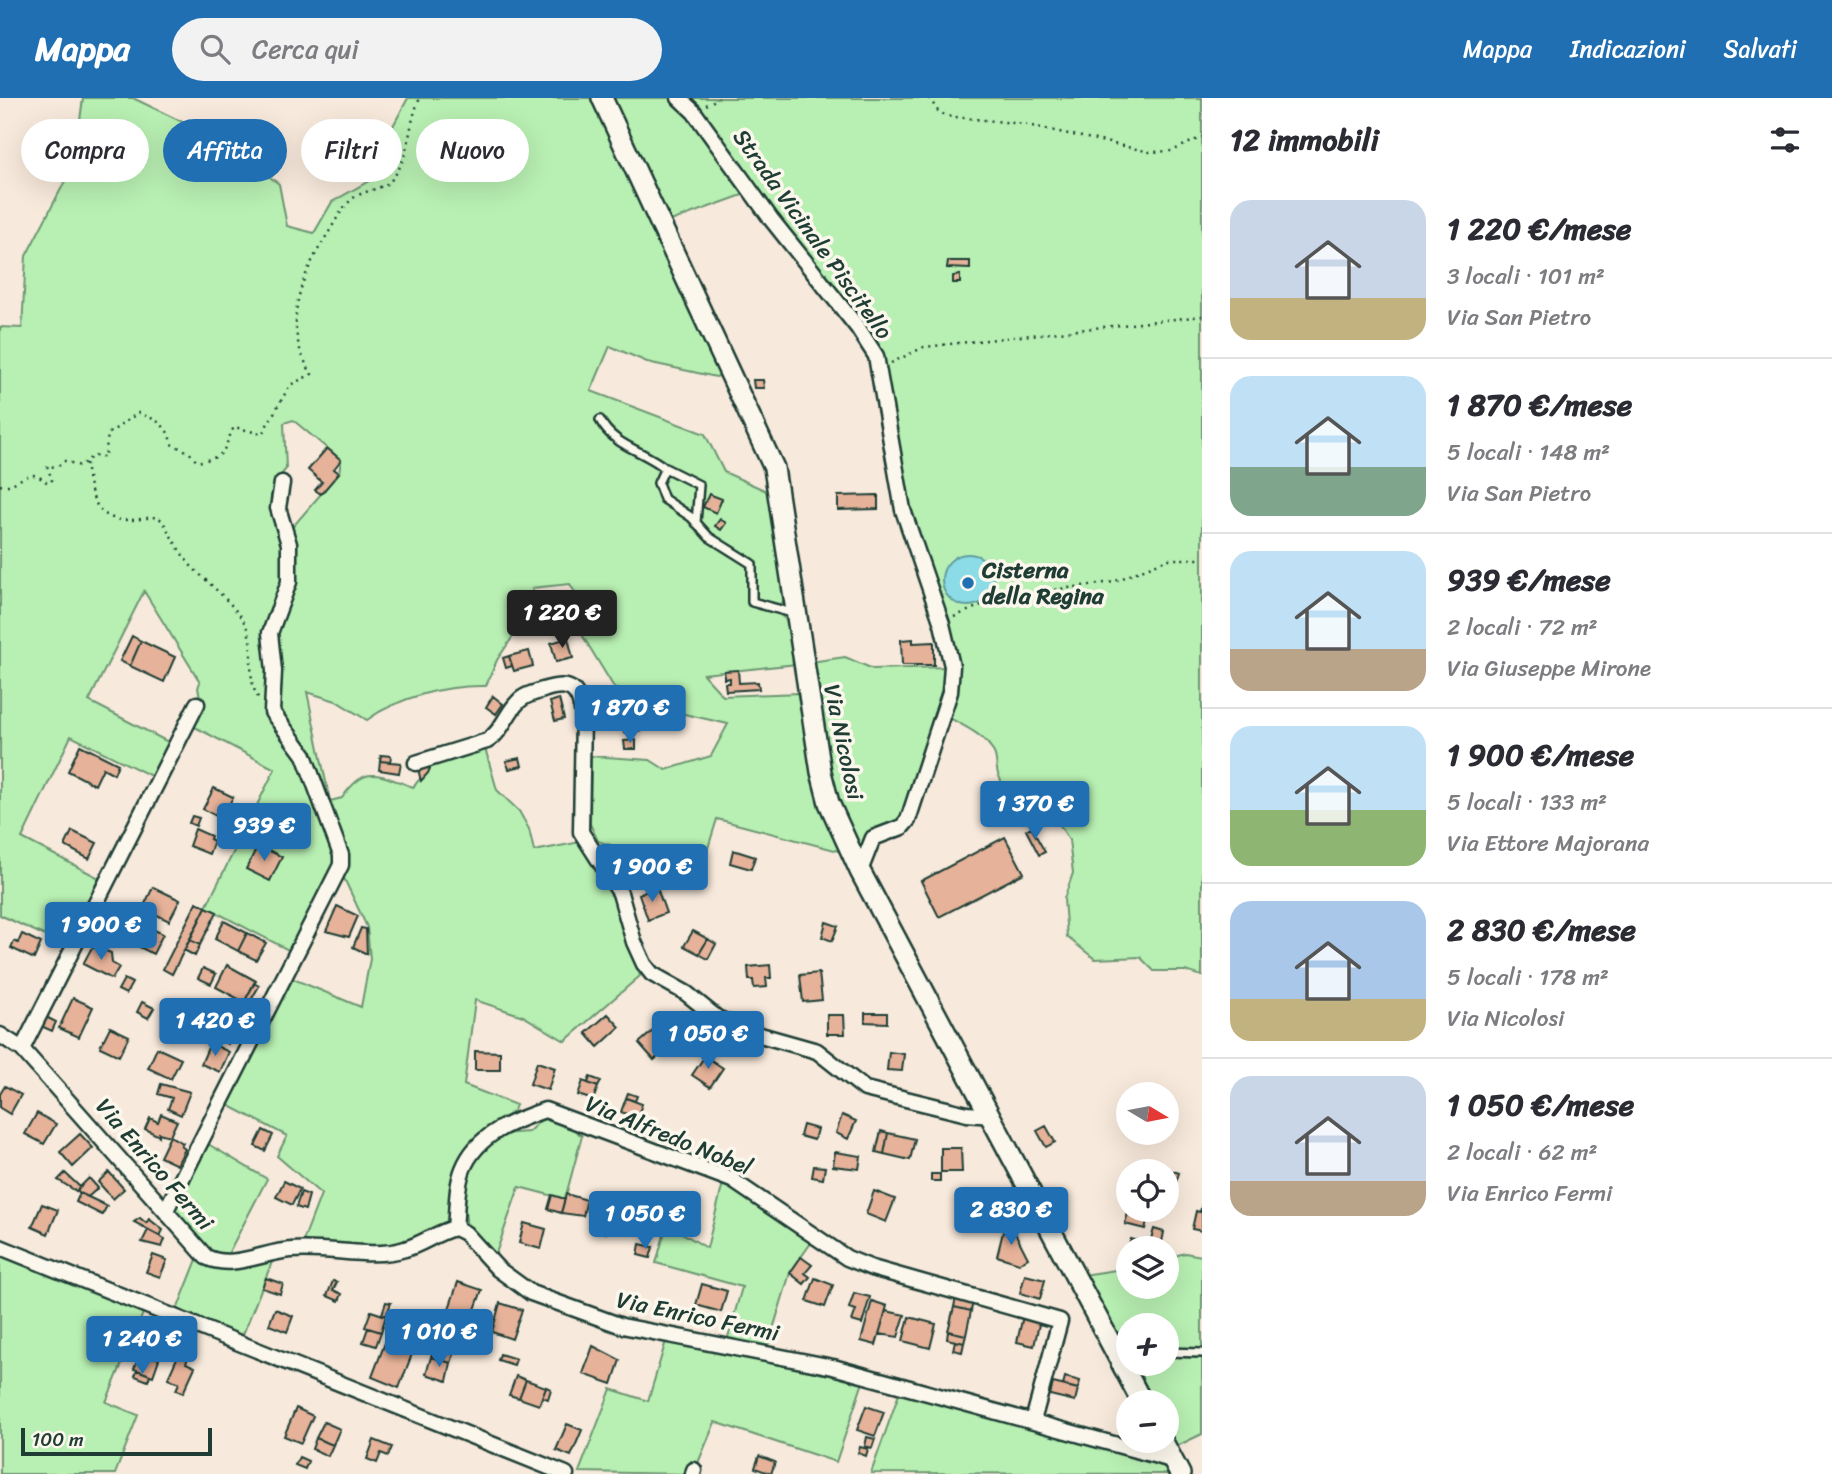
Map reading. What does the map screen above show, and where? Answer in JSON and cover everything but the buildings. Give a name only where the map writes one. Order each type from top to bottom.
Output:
[{"type":"main road","name":"Via Nicolosi","points":[[602,98],[774,468],[821,772],[829,803],[860,871],[1116,1339]]},
{"type":"street","name":"Strada Vicinale Piscitello","points":[[679,98],[694,112],[771,219],[858,328],[876,356],[903,510],[942,624],[952,666],[950,692],[938,720],[914,803],[902,827],[873,838],[860,871]]},
{"type":"street","points":[[166,1210],[341,864],[341,855],[304,755],[277,722],[272,707],[274,671],[270,633],[289,582],[289,544],[278,509],[282,483]]},
{"type":"street","points":[[416,763],[487,741],[494,737],[517,702],[559,684],[567,686],[580,701],[583,716],[582,832],[620,893],[634,942],[652,974],[686,993],[717,1018],[753,1033],[817,1051],[865,1088],[967,1114],[992,1116]]},
{"type":"street","points":[[22,1049],[197,704]]},
{"type":"street","name":"Via Enrico Fermi","points":[[0,1035],[22,1049],[206,1257],[221,1263],[289,1250],[405,1250],[437,1232],[455,1228],[465,1233],[498,1269],[531,1293],[622,1326],[833,1367],[1033,1421],[1176,1467]]},
{"type":"street","name":"Via Alfredo Nobel","points":[[455,1228],[463,1169],[476,1150],[496,1130],[545,1110],[732,1181],[847,1258],[872,1268],[1060,1321],[1033,1421]]},
{"type":"street","points":[[0,1247],[566,1474]]},
{"type":"lane","points":[[600,420],[607,433],[622,444],[638,449],[665,468],[699,485],[696,523]]},
{"type":"lane","points":[[665,468],[658,483],[664,499],[696,523],[709,537],[752,564],[752,602],[796,614]]},
{"type":"lane","points":[[1179,1352],[1202,1353]]},
{"type":"path","points":[[0,485],[13,486],[31,475],[48,483],[52,480],[47,466],[57,467],[65,461],[80,466],[93,456],[105,457],[108,434],[138,413],[156,419],[171,439],[171,444],[189,452],[197,462],[219,458],[227,450],[234,427],[262,434],[289,385],[312,374],[298,349],[295,317],[295,302],[308,265],[352,199],[392,180],[410,146],[408,130],[420,98]]},
{"type":"path","points":[[929,98],[938,111],[946,116],[1023,124],[1150,152],[1172,151],[1202,137]]},
{"type":"path","points":[[879,369],[924,346],[1202,316]]},
{"type":"path","points":[[85,462],[90,492],[104,514],[123,522],[152,517],[162,520],[194,569],[210,581],[242,619],[249,637],[255,693],[272,707]]},
{"type":"path","points":[[942,624],[1000,597],[1113,582],[1168,559],[1202,559]]},
{"type":"green space","points":[[83,98],[133,98],[176,119],[163,119],[163,182],[276,182],[287,226],[314,233],[332,202],[367,182],[402,182],[402,119],[397,119],[408,98],[594,98],[725,374],[716,377],[647,362],[610,346],[591,391],[705,434],[724,472],[771,493],[787,596],[779,607],[780,615],[792,624],[797,664],[703,674],[723,696],[801,693],[818,797],[846,853],[717,819],[700,874],[598,841],[590,824],[591,756],[650,760],[666,770],[711,756],[728,724],[680,713],[636,690],[615,689],[581,633],[585,609],[570,584],[532,588],[533,607],[497,660],[486,686],[424,694],[393,705],[367,720],[336,701],[307,692],[330,801],[342,798],[358,780],[366,776],[381,776],[413,787],[431,766],[485,748],[497,790],[519,811],[529,829],[534,851],[580,842],[613,897],[640,976],[565,1041],[523,1016],[475,1000],[464,1085],[516,1105],[514,1110],[485,1135],[460,1167],[448,1222],[401,1245],[371,1249],[302,1244],[321,1194],[277,1156],[287,1136],[226,1104],[291,978],[361,1007],[370,959],[367,927],[342,874],[343,854],[314,770],[307,753],[275,712],[278,671],[274,635],[289,600],[293,577],[289,531],[339,473],[341,460],[293,420],[284,423],[286,469],[276,481],[271,495],[284,542],[286,566],[283,594],[269,624],[265,643],[271,674],[269,713],[308,772],[338,860],[292,952],[206,907],[275,769],[191,725],[202,706],[198,688],[200,682],[144,591],[89,701],[170,743],[153,777],[71,736],[22,838],[99,878],[67,946],[0,915],[0,327],[22,328],[26,256],[65,182],[149,182],[149,119],[80,119]]},
{"type":"green space","points":[[610,98],[669,98],[690,119],[748,193],[668,222]]},
{"type":"green space","points":[[689,98],[1202,98],[1202,976],[1185,971],[1154,971],[1140,957],[1095,959],[1067,937],[1064,899],[1073,873],[1069,840],[1060,825],[1032,813],[1015,800],[998,774],[996,758],[990,747],[973,731],[946,716],[957,665],[956,650],[913,521],[882,360]]},
{"type":"green space","points":[[845,657],[873,669],[949,667],[946,692],[934,717],[928,748],[905,815],[861,858],[834,799],[810,662]]},
{"type":"green space","points":[[549,1118],[569,1126],[582,1136],[565,1199],[519,1187],[494,1259],[467,1229],[463,1191],[470,1166],[501,1134],[528,1132],[541,1120]]},
{"type":"green space","points":[[208,1144],[267,1179],[227,1256],[221,1258],[207,1250],[175,1210]]},
{"type":"green space","points":[[723,1183],[813,1240],[790,1273],[767,1349],[727,1341],[742,1287],[656,1263],[667,1224],[707,1248]]},
{"type":"green space","points":[[0,1252],[144,1311],[106,1402],[138,1415],[115,1474],[0,1474]]},
{"type":"green space","points":[[1179,1255],[1202,1256],[1202,1349],[1179,1349],[1179,1313],[1116,1313],[1116,1338],[1083,1275],[1116,1270],[1116,1299],[1179,1299]]},
{"type":"green space","points":[[198,1257],[206,1263],[225,1267],[274,1257],[242,1337],[177,1310]]},
{"type":"green space","points":[[666,1341],[863,1382],[836,1462],[715,1422],[698,1463],[691,1461],[686,1474],[579,1472],[611,1389],[648,1401]]},
{"type":"green space","points":[[1179,1357],[1202,1358],[1202,1434],[1179,1445],[1179,1390],[1143,1390],[1135,1376],[1179,1376]]},
{"type":"green space","points":[[900,1391],[1163,1464],[1172,1474],[871,1473]]},
{"type":"water","name":"Cisterna della Regina","points":[[968,554],[987,561],[994,580],[987,599],[968,606],[949,599],[942,580],[949,561]]},
{"type":"place","name":"Cisterna della Regina","points":[[968,583]]}]
